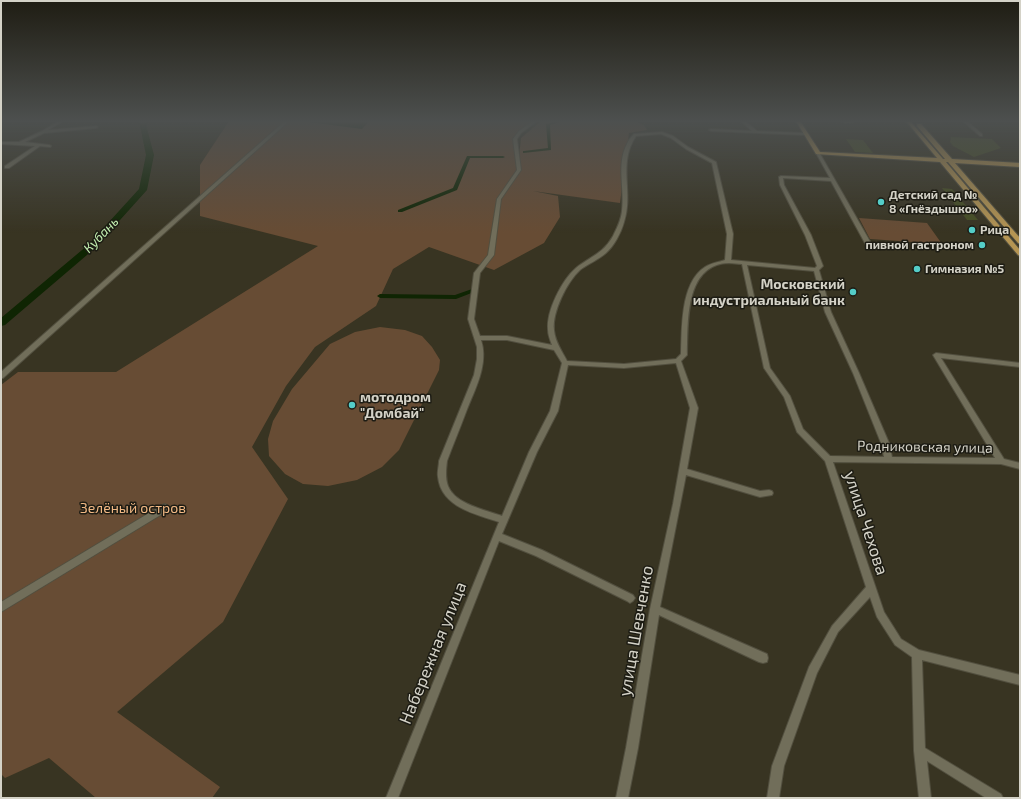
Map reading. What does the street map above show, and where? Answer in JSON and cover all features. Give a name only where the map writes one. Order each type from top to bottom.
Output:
[{"type":"main road","points":[[911,158],[1020,165]]},
{"type":"main road","points":[[948,158],[1020,242]]},
{"type":"main road","points":[[941,160],[1020,254]]},
{"type":"street","points":[[6,167],[19,158]]},
{"type":"street","points":[[1,376],[245,158]]},
{"type":"street","points":[[504,520],[459,503],[448,496],[442,486],[441,472],[443,461],[477,376],[480,359],[480,347],[471,319],[477,273],[491,255],[499,199],[519,170],[517,158]]},
{"type":"street","points":[[625,158],[623,164],[626,210],[621,224],[607,248],[575,272],[569,279],[554,308],[551,329],[556,348],[563,356],[565,363],[624,366],[678,361],[684,355],[686,312],[689,298],[695,283],[705,269],[728,261],[816,270]]},
{"type":"street","points":[[707,158],[714,162],[730,234],[728,261]]},
{"type":"street","points":[[821,158],[869,245]]},
{"type":"street","points":[[816,270],[820,266],[808,235],[782,185],[781,176],[834,180]]},
{"type":"street","name":"улица Чехова","points":[[744,263],[767,368],[787,396],[800,430],[828,459],[880,614],[888,628],[898,642],[917,654],[1020,680]]},
{"type":"street","points":[[816,270],[828,312],[856,373],[885,443],[889,460]]},
{"type":"street","points":[[477,338],[508,338],[556,348]]},
{"type":"street","points":[[1001,462],[936,355],[1020,365]]},
{"type":"street","name":"улица Шевченко","points":[[622,798],[632,748],[655,609],[683,471],[694,408],[678,361]]},
{"type":"street","name":"Набережная улица","points":[[392,798],[497,536],[533,452],[554,411],[565,363]]},
{"type":"street","name":"Родниковская улица","points":[[828,459],[1001,462],[1020,466]]},
{"type":"street","points":[[683,471],[760,494],[769,493]]},
{"type":"street","points":[[1,607],[164,508]]},
{"type":"street","points":[[497,536],[539,553],[630,598]]},
{"type":"street","points":[[773,798],[778,766],[813,671],[835,629],[871,588]]},
{"type":"street","points":[[655,609],[763,658]]},
{"type":"street","points":[[917,654],[920,751],[925,798]]},
{"type":"street","points":[[920,751],[997,798]]},
{"type":"green space","name":"Зелёный остров","points":[[204,158],[517,158],[518,166],[519,158],[626,158],[620,203],[533,191],[558,196],[560,217],[544,243],[494,270],[429,247],[393,269],[376,306],[315,347],[286,386],[252,447],[288,499],[223,622],[117,712],[220,787],[212,798],[96,798],[49,758],[5,778],[1,774],[1,385],[18,372],[116,372],[318,246],[200,216],[200,165]]},
{"type":"green space","points":[[859,218],[927,223],[942,244],[870,239]]},
{"type":"green space","name":"мотодром \"Домбай\"","points":[[380,327],[405,330],[422,336],[432,347],[440,360],[439,370],[399,450],[382,467],[357,480],[328,486],[303,484],[285,474],[269,456],[268,439],[273,421],[292,389],[330,344],[355,332]]},
{"type":"building","points":[[942,188],[952,189],[978,220],[967,220]]},
{"type":"waterway","name":"Кубань","points":[[1,323],[91,247],[143,190],[149,158]]},
{"type":"waterway","points":[[400,211],[455,189],[467,158]]},
{"type":"waterway","points":[[380,296],[456,297],[472,291]]},
{"type":"place","name":"Детский сад № 8 «Гнёздышко»","points":[[881,202]]},
{"type":"place","name":"Рица","points":[[972,230]]},
{"type":"place","name":"пивной гастроном","points":[[982,245]]},
{"type":"place","name":"Гимназия №5","points":[[917,269]]},
{"type":"place","name":"Московский индустриальный банк","points":[[853,292]]},
{"type":"place","name":"мотодром \"Домбай\"","points":[[352,405]]}]
